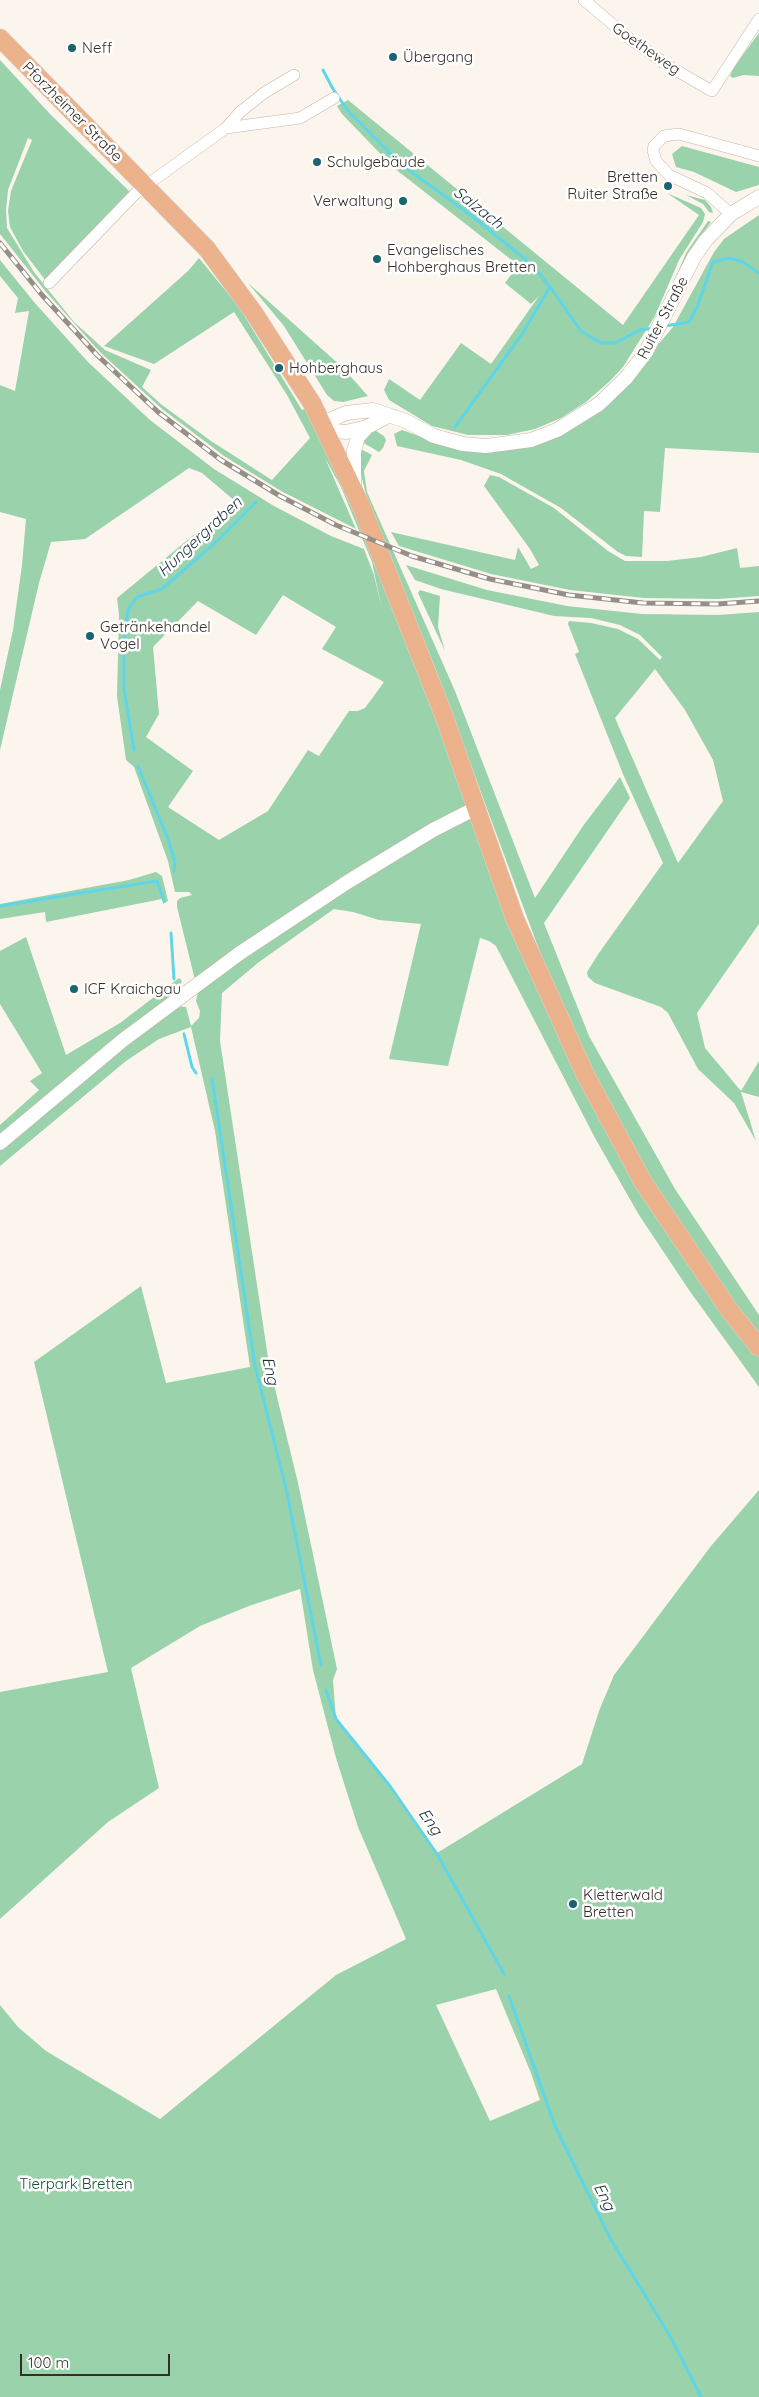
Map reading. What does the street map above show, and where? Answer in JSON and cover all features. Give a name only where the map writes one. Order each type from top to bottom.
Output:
[{"type":"main road","name":"Pforzheimer Straße","points":[[0,38],[207,249],[285,358],[323,423],[354,490],[409,626],[516,920],[585,1074],[643,1182],[730,1311],[759,1347]]},
{"type":"street","name":"Goetheweg","points":[[584,0],[630,39],[672,68],[712,91],[759,19]]},
{"type":"street","points":[[48,283],[146,185],[226,128],[240,112],[264,93],[294,75]]},
{"type":"street","points":[[226,128],[300,118],[334,98]]},
{"type":"street","points":[[731,214],[707,193],[669,175],[656,161],[650,149],[664,136],[679,134],[759,156]]},
{"type":"street","name":"Ruiter Straße","points":[[323,423],[346,413],[361,410],[378,412],[406,421],[434,436],[463,444],[486,446],[531,440],[564,426],[599,404],[626,378],[652,342],[694,257],[706,240],[731,214],[759,197]]},
{"type":"street","points":[[323,423],[335,430],[346,432],[367,427],[388,416]]},
{"type":"street","points":[[354,490],[354,451],[358,437],[367,427]]},
{"type":"street","points":[[0,1143],[123,1040],[240,953],[356,876],[433,830],[476,808]]},
{"type":"green space","points":[[759,33],[759,76],[743,75],[733,78],[730,76],[734,67]]},
{"type":"green space","name":"Tierpark Bretten","points":[[0,60],[51,115],[132,194],[46,281],[23,251],[10,227],[8,211],[11,191],[32,140],[28,138],[8,190],[7,228],[34,272],[74,322],[105,350],[151,370],[142,387],[162,405],[211,441],[272,480],[310,438],[287,395],[234,312],[154,364],[104,346],[188,271],[199,258],[239,307],[302,410],[313,405],[582,1066],[434,665],[369,506],[357,459],[359,448],[372,455],[364,471],[367,492],[455,691],[535,898],[583,826],[620,777],[630,798],[544,923],[589,1036],[675,1189],[759,1315],[759,1387],[689,1290],[639,1215],[595,1138],[496,946],[489,941],[480,938],[448,1066],[389,1059],[421,924],[379,920],[353,912],[334,909],[259,962],[222,993],[220,1041],[269,1364],[298,1483],[337,1669],[333,1680],[336,1719],[390,1786],[437,1853],[582,1764],[599,1711],[614,1675],[711,1546],[759,1490],[759,2397],[0,2397],[0,2005],[18,2027],[46,2051],[160,2119],[336,1975],[406,1939],[358,1827],[336,1758],[313,1670],[300,1589],[249,1606],[200,1626],[131,1668],[159,1788],[108,1822],[0,1919],[0,1692],[108,1672],[34,1362],[141,1286],[166,1383],[250,1367],[215,1131],[191,1027],[159,1039],[126,1061],[0,1166],[0,1148],[61,1095],[177,1006],[186,1007],[191,1026],[199,1018],[200,1011],[196,1001],[198,992],[177,907],[177,901],[180,898],[192,895],[189,892],[175,892],[168,861],[134,767],[126,760],[117,696],[119,615],[117,598],[235,501],[202,473],[189,468],[85,539],[51,542],[39,583],[0,750],[0,690],[13,630],[26,519],[0,512],[0,385],[15,391],[29,311],[15,313],[18,298],[0,276],[0,260],[34,302],[88,362],[150,420],[214,469],[274,506],[331,536],[364,549],[374,575],[382,610],[372,562],[341,487],[325,458],[356,529],[281,491],[224,456],[161,408],[100,352],[46,292],[0,234]],"holes":[[[283,595],[336,627],[322,649],[384,682],[365,708],[358,711],[349,711],[319,756],[308,750],[268,811],[219,840],[168,807],[193,771],[146,737],[159,714],[153,647],[198,601],[256,635]],[[496,1989],[531,2073],[540,2100],[490,2121],[436,2005]]]},
{"type":"green space","points":[[348,100],[623,325],[699,215],[667,193],[701,208],[705,214],[703,222],[679,260],[655,316],[623,367],[586,402],[561,418],[535,429],[507,435],[468,435],[432,426],[389,400],[384,390],[389,379],[420,400],[461,343],[491,364],[539,296],[531,304],[505,283],[518,265],[394,168],[342,114],[337,106]]},
{"type":"green space","points":[[682,146],[759,167],[759,185],[736,192],[694,172],[676,167],[672,154]]},
{"type":"green space","points":[[686,195],[705,200],[713,213],[709,212],[703,204]]},
{"type":"green space","points":[[759,215],[759,453],[665,448],[660,512],[644,511],[642,557],[626,556],[618,552],[561,508],[501,474],[461,460],[397,446],[394,434],[402,430],[450,447],[559,434],[652,352],[673,327],[714,252],[724,239]]},
{"type":"green space","points":[[708,221],[711,222],[688,253],[659,318],[636,358],[602,397],[574,417],[558,426],[527,437],[479,442],[437,433],[391,407],[440,431],[480,440],[526,434],[550,427],[576,413],[608,387],[634,358],[665,303],[686,253]]},
{"type":"green space","points":[[248,283],[342,367],[368,396],[343,402],[334,401],[327,395],[284,326]]},
{"type":"green space","points":[[376,431],[384,436],[386,440],[379,452],[362,442],[371,432]]},
{"type":"green space","points":[[490,475],[499,477],[554,508],[608,551],[625,561],[667,561],[701,557],[737,548],[740,568],[759,566],[759,596],[718,599],[644,598],[570,590],[491,574],[399,546],[391,532],[515,560],[518,547],[531,569],[539,565],[530,549],[484,486]]},
{"type":"green space","points":[[406,565],[487,590],[567,606],[642,614],[718,615],[759,612],[759,924],[697,1013],[705,1048],[741,1091],[759,1061],[759,1097],[741,1092],[756,1141],[734,1103],[698,1069],[668,1013],[661,1007],[595,983],[588,977],[587,972],[663,863],[623,774],[575,654],[579,652],[568,624],[569,621],[591,623],[618,629],[638,639],[660,660],[662,657],[640,635],[620,625],[591,618],[554,616],[441,589],[415,580]],"holes":[[[655,669],[685,710],[713,760],[723,801],[678,863],[615,718]]]},
{"type":"green space","points":[[420,590],[440,596],[438,627],[445,651],[418,593]]},
{"type":"green space","points":[[156,872],[162,876],[168,901],[163,904],[162,899],[46,922],[45,912],[0,919],[0,904],[129,880]]},
{"type":"green space","points":[[26,937],[66,1055],[120,1023],[179,978],[182,981],[178,990],[103,1048],[0,1135],[0,1125],[39,1090],[30,1081],[42,1073],[0,1004],[0,951]]},
{"type":"waterway","name":"Salzach","points":[[323,70],[348,111],[402,165],[472,216],[531,264],[581,331],[601,343],[615,343],[640,330],[654,328]]},
{"type":"waterway","name":"Salzach","points":[[665,326],[689,322],[697,307],[713,262],[730,258],[743,262],[759,273]]},
{"type":"waterway","name":"Hungergraben","points":[[455,427],[522,334],[550,287]]},
{"type":"waterway","name":"Hungergraben","points":[[134,750],[124,689],[124,641],[128,610],[137,597],[162,589],[217,541],[256,502]]},
{"type":"waterway","name":"Hungergraben","points":[[138,766],[168,839],[175,862],[174,871]]},
{"type":"waterway","name":"Hungergraben","points":[[0,906],[157,881],[164,901]]},
{"type":"waterway","name":"Eng","points":[[171,933],[174,979]]},
{"type":"waterway","name":"Eng","points":[[184,1034],[192,1067],[196,1073]]},
{"type":"waterway","name":"Eng","points":[[212,1078],[255,1366],[286,1488],[321,1665]]},
{"type":"waterway","name":"Eng","points":[[326,1690],[336,1719],[390,1786],[437,1854],[504,1974]]},
{"type":"waterway","name":"Eng","points":[[509,1996],[555,2126],[610,2238],[670,2336],[701,2397]]},
{"type":"railway","points":[[0,243],[42,295],[97,355],[158,412],[221,460],[280,496],[336,525],[412,556],[490,579],[569,595],[643,603],[718,604],[759,601]]},
{"type":"place","name":"Neff","points":[[72,48]]},
{"type":"place","name":"Übergang","points":[[393,57]]},
{"type":"place","name":"Schulgebäude","points":[[317,162]]},
{"type":"place","name":"Bretten Ruiter Straße","points":[[668,186]]},
{"type":"place","name":"Verwaltung","points":[[403,201]]},
{"type":"place","name":"Evangelisches Hohberghaus Bretten","points":[[377,259]]},
{"type":"place","name":"Hohberghaus","points":[[279,368]]},
{"type":"place","name":"Getränkehandel Vogel","points":[[90,636]]},
{"type":"place","name":"ICF Kraichgau","points":[[74,989]]},
{"type":"place","name":"Kletterwald Bretten","points":[[573,1904]]}]
